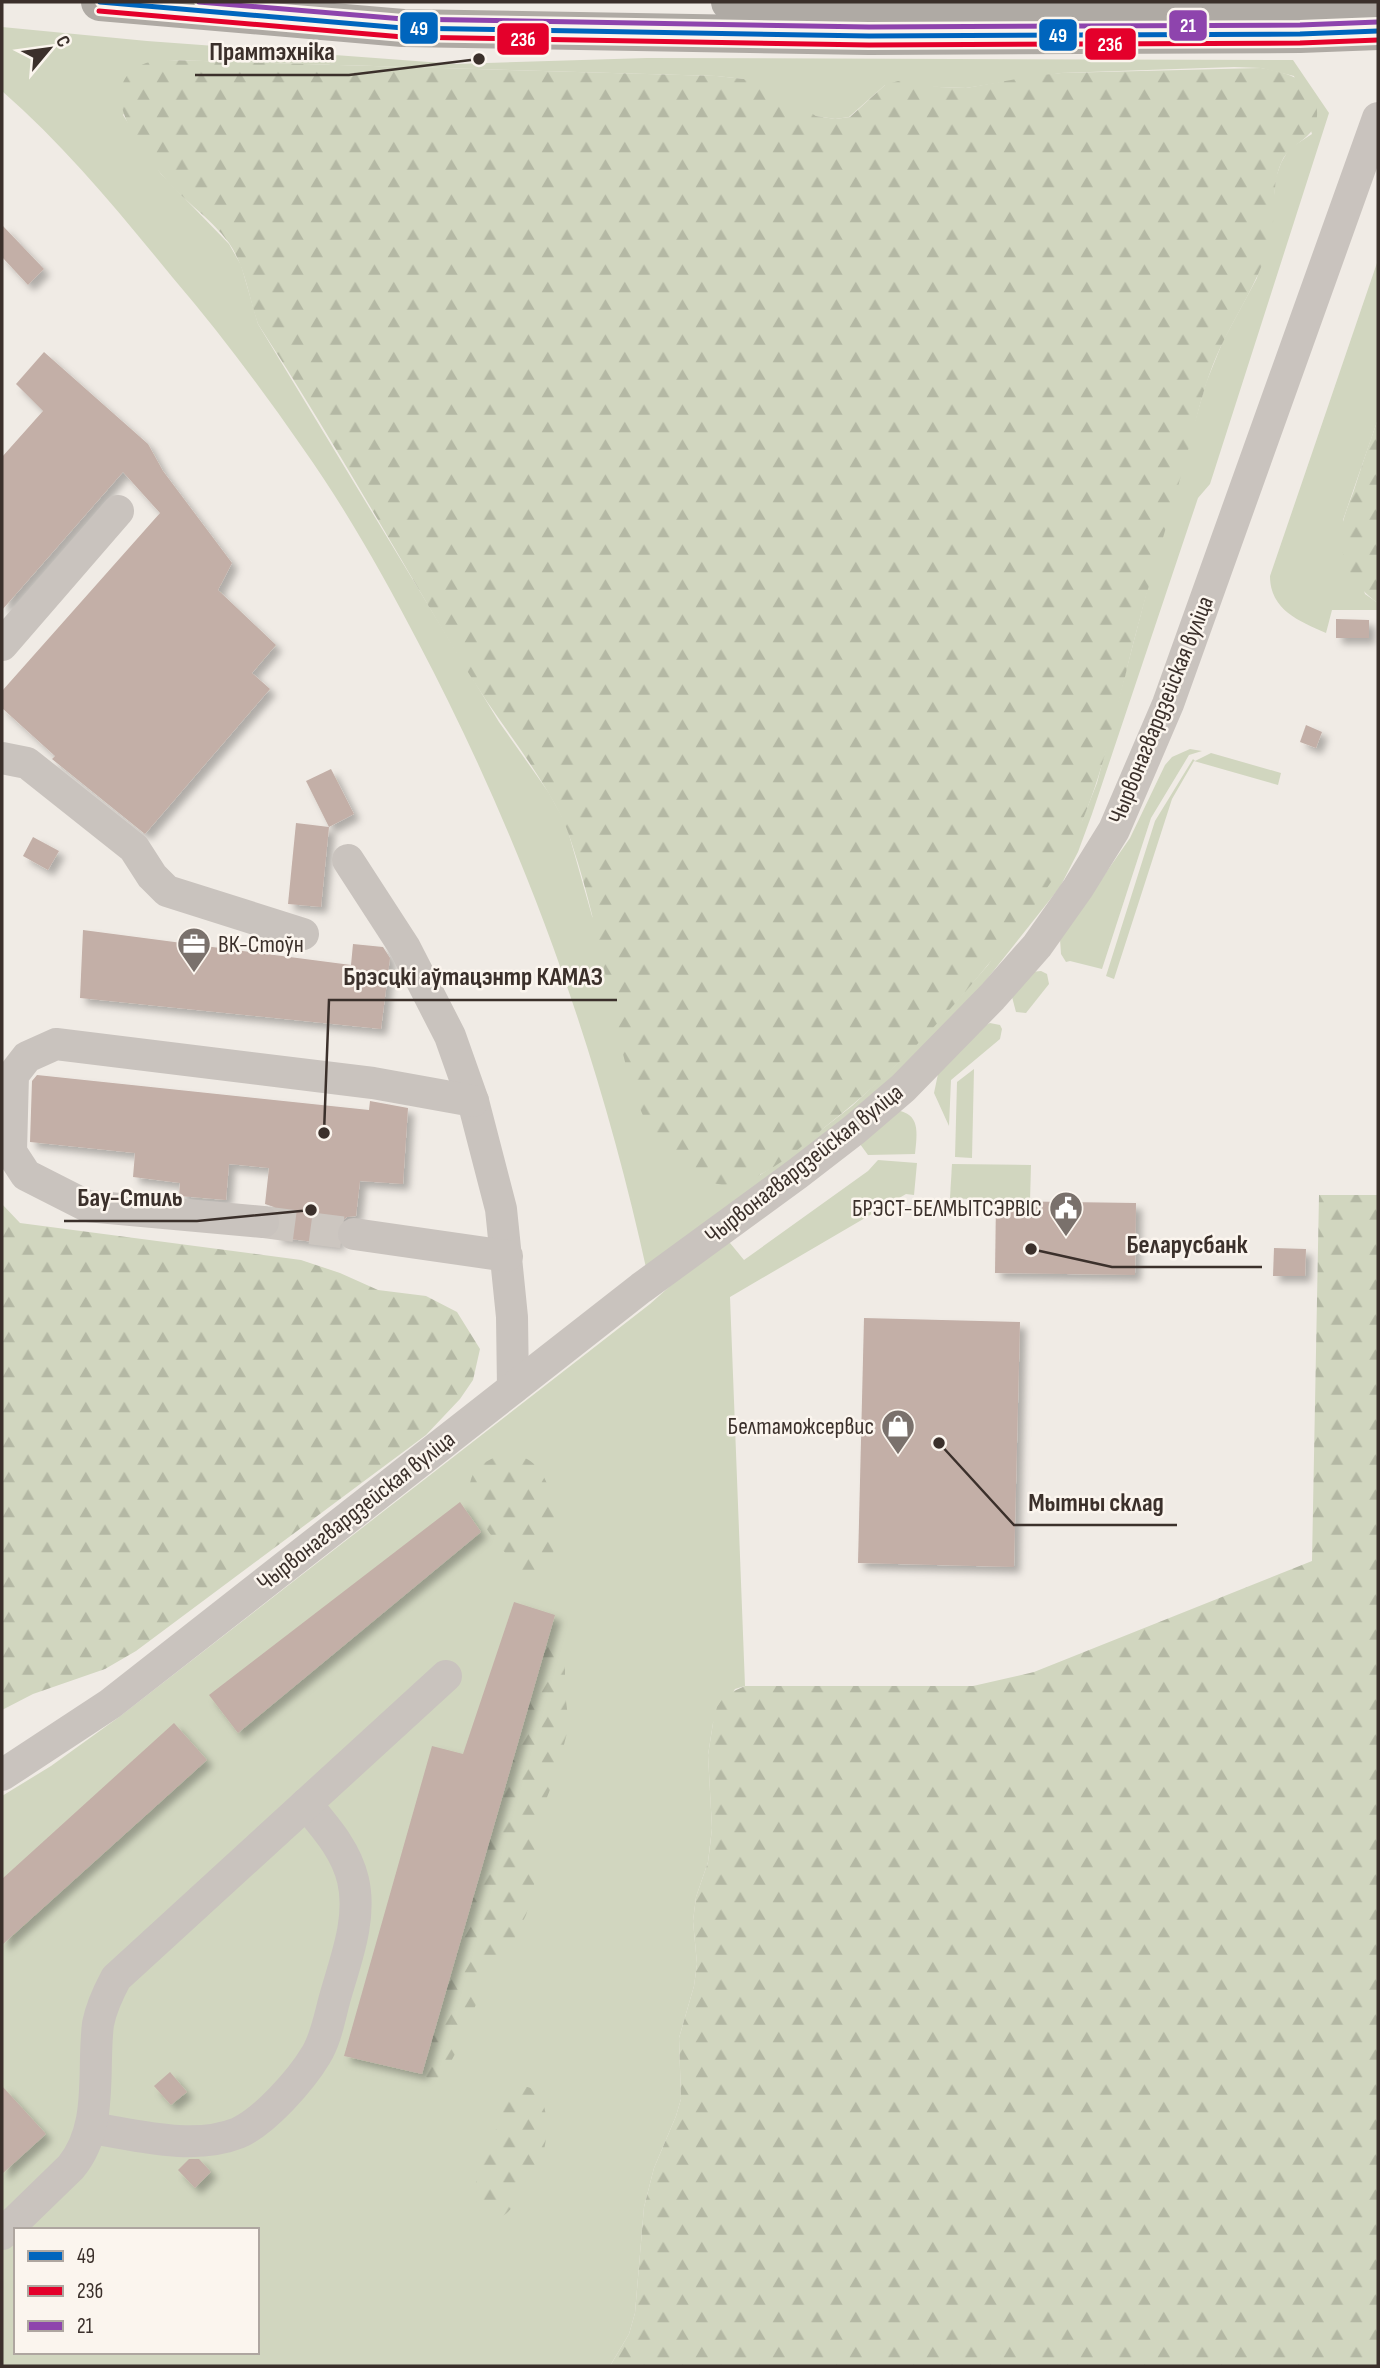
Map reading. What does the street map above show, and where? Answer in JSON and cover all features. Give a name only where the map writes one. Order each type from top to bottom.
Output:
[{"type":"highway","points":[[100,2],[253,8],[403,28],[718,12],[866,14],[1378,5]]},
{"type":"highway","points":[[866,14],[1300,34],[1378,31]]},
{"type":"street","name":"Чырвонагвардзейская вуліца","points":[[2,1775],[110,1704],[641,1288],[797,1174],[893,1096],[992,998],[1037,946],[1114,830],[1168,704],[1378,118]]},
{"type":"street","points":[[2,645],[118,511]]},
{"type":"street","points":[[2,758],[27,763],[134,848],[152,876],[167,891],[303,934]]},
{"type":"street","points":[[348,860],[405,948],[450,1036],[473,1101],[501,1209],[512,1317],[513,1388]]},
{"type":"street","points":[[263,1222],[87,1206],[26,1175],[11,1152],[13,1075],[27,1057],[56,1044],[373,1083],[473,1101]]},
{"type":"street","points":[[354,1234],[507,1256]]},
{"type":"street","points":[[2,2234],[81,2155],[91,2128],[98,2023],[105,2000],[116,1979],[446,1676]]},
{"type":"street","points":[[91,2128],[187,2141],[237,2133],[255,2123],[305,2073],[318,2053],[326,2031],[353,1931],[356,1906],[354,1882],[345,1857],[306,1804]]},
{"type":"green space","points":[[2,27],[147,41],[456,64],[647,58],[1293,60],[1329,113],[1210,484],[1198,498],[1092,814],[1078,852],[1060,887],[972,998],[921,1052],[833,1129],[647,1272],[606,1109],[554,949],[491,793],[456,717],[391,592],[318,470],[223,340],[91,181],[26,112],[2,91]],"holes":[[[168,60],[744,79],[816,116],[835,119],[849,117],[885,85],[966,88],[1061,73],[1261,68],[1294,76],[1312,134],[1289,149],[1281,163],[1257,278],[1223,341],[1206,383],[1151,575],[1097,783],[1082,821],[988,965],[948,1011],[852,1106],[760,1175],[592,916],[566,824],[549,793],[499,722],[258,324],[241,265],[229,244],[161,174],[123,115]]]},
{"type":"green space","points":[[168,60],[717,76],[744,79],[769,86],[816,116],[835,119],[850,117],[885,85],[898,81],[966,88],[1061,73],[1261,68],[1292,76],[1313,94],[1316,124],[1286,155],[1278,171],[1272,232],[1266,255],[1212,367],[1143,606],[1098,776],[1089,804],[1065,858],[1047,888],[1011,936],[926,1035],[855,1103],[793,1154],[763,1173],[733,1184],[709,1182],[690,1173],[666,1152],[647,1123],[626,1067],[589,903],[573,846],[552,798],[466,669],[338,452],[258,324],[243,272],[229,243],[161,174],[132,132],[121,100],[122,85],[130,73],[146,63]]},
{"type":"green space","points":[[1378,260],[1378,419],[1343,520],[1365,594],[1378,603],[1378,610],[1332,610],[1326,633],[1296,619],[1281,606],[1271,588],[1270,576]]},
{"type":"green space","points":[[1378,419],[1378,603],[1360,587],[1347,566],[1341,543],[1341,530]]},
{"type":"green space","points":[[1190,749],[1202,751],[1189,755],[1151,818],[1102,969],[1066,962],[1061,954],[1060,939],[1130,838],[1165,765],[1172,757]]},
{"type":"green space","points":[[1211,753],[1281,773],[1278,785],[1194,761],[1172,799],[1114,979],[1106,976],[1155,821],[1193,759],[1195,761]]},
{"type":"green space","points":[[1041,971],[1047,974],[1049,984],[1026,1013],[1016,1012],[1012,997],[1031,972]]},
{"type":"green space","points":[[990,1023],[1000,1025],[1000,1039],[951,1080],[949,1126],[934,1093],[938,1074]]},
{"type":"green space","points":[[974,1069],[972,1158],[955,1157],[957,1082]]},
{"type":"green space","points":[[895,1110],[909,1115],[916,1125],[915,1154],[868,1155],[860,1144]]},
{"type":"green space","points":[[878,1160],[917,1163],[914,1195],[906,1194],[730,1297],[745,1686],[735,1689],[713,1723],[708,1755],[712,1828],[708,1862],[696,1897],[693,1921],[697,1964],[694,1986],[679,2038],[681,2099],[654,2168],[644,2207],[635,2313],[629,2334],[610,2366],[2,2366],[2,1796],[51,1766],[119,1717],[650,1304],[716,1245],[730,1243],[744,1260],[868,1171]]},
{"type":"green space","points":[[952,1164],[1031,1165],[1030,1202],[950,1198]]},
{"type":"green space","points":[[1319,1195],[1378,1195],[1378,2366],[610,2366],[629,2334],[635,2313],[644,2207],[654,2168],[681,2099],[679,2038],[694,1986],[697,1964],[693,1921],[696,1897],[708,1862],[710,1846],[712,1828],[708,1755],[717,1707],[725,1695],[745,1686],[973,1686],[1034,1672],[1312,1561]]},
{"type":"green space","points":[[2,1204],[20,1223],[301,1260],[378,1290],[426,1296],[457,1312],[480,1349],[473,1380],[460,1399],[426,1435],[136,1651],[105,1669],[33,1694],[2,1710]]},
{"type":"green space","points":[[509,1453],[534,1464],[549,1488],[553,1503],[556,1537],[548,1566],[540,1576],[528,1576],[519,1569],[482,1522],[474,1505],[470,1489],[473,1474],[486,1462]]},
{"type":"green space","points":[[548,1640],[561,1649],[565,1658],[569,1725],[557,1772],[540,1815],[533,1891],[526,1915],[511,1946],[481,1991],[462,2041],[448,2067],[435,2083],[422,2074]]},
{"type":"green space","points":[[519,2086],[530,2088],[542,2102],[547,2124],[545,2147],[538,2165],[509,2211],[499,2218],[485,2218],[474,2203],[473,2191],[504,2108],[511,2094]]},
{"type":"building","points":[[2,225],[44,269],[28,285],[2,257]]},
{"type":"building","points":[[44,352],[148,444],[163,471],[232,563],[218,590],[276,645],[252,673],[270,689],[145,834],[52,759],[55,756],[2,708],[2,691],[160,513],[123,472],[2,610],[2,457],[43,411],[16,384]]},
{"type":"building","points":[[1336,619],[1369,620],[1369,638],[1336,638]]},
{"type":"building","points":[[1306,725],[1322,732],[1316,748],[1300,742]]},
{"type":"building","points":[[331,769],[354,814],[329,827],[306,781]]},
{"type":"building","points":[[296,823],[329,827],[321,907],[288,904]]},
{"type":"building","points":[[33,837],[59,851],[48,870],[23,856]]},
{"type":"building","points":[[83,930],[351,965],[353,944],[383,947],[390,958],[381,1029],[80,998]]},
{"type":"building","points":[[37,1075],[369,1110],[370,1101],[408,1108],[403,1184],[360,1181],[356,1216],[347,1217],[339,1223],[336,1231],[340,1245],[273,1237],[281,1223],[274,1207],[265,1204],[269,1168],[229,1164],[226,1200],[179,1196],[180,1183],[133,1177],[135,1153],[30,1142],[32,1081]]},
{"type":"building","name":"БРЭСТ-БЕЛМЫТСЭРВІС","points":[[996,1201],[1136,1203],[1135,1275],[995,1273]]},
{"type":"building","points":[[1274,1248],[1306,1249],[1305,1276],[1273,1276]]},
{"type":"building","points":[[864,1318],[1020,1322],[1014,1567],[858,1563]]},
{"type":"building","points":[[460,1502],[481,1532],[238,1733],[209,1695]]},
{"type":"building","points":[[514,1602],[555,1615],[422,2074],[344,2056],[432,1746],[463,1754]]},
{"type":"building","points":[[174,1723],[207,1760],[2,1945],[2,1879]]},
{"type":"building","points":[[170,2072],[187,2092],[171,2105],[154,2086]]},
{"type":"building","points":[[2,2086],[46,2134],[2,2174]]},
{"type":"building","points":[[189,2159],[199,2159],[211,2172],[195,2188],[178,2170]]},
{"type":"tunnel","points":[[263,1222],[354,1234]]},
{"type":"transit line","name":"49","points":[[100,2],[403,28],[869,36],[1300,34],[1378,31]]},
{"type":"transit line","name":"21","points":[[199,2],[403,19],[869,27],[1300,25],[1378,22]]},
{"type":"transit line","name":"23б","points":[[99,11],[403,37],[869,45],[1300,43],[1378,40]]},
{"type":"place","name":"Прамтэхніка","points":[[479,59]]},
{"type":"place","name":"ВК-Стоўн","points":[[194,974]]},
{"type":"place","name":"Брэсцкі аўтацэнтр КАМАЗ","points":[[324,1133]]},
{"type":"place","name":"Бау-Стиль","points":[[311,1210]]},
{"type":"place","name":"БРЭСТ-БЕЛМЫТСЭРВІС","points":[[1066,1238]]},
{"type":"place","name":"Беларусбанк","points":[[1031,1249]]},
{"type":"place","name":"Мытны склад","points":[[939,1443]]},
{"type":"place","name":"Белтаможсервис","points":[[898,1456]]}]
